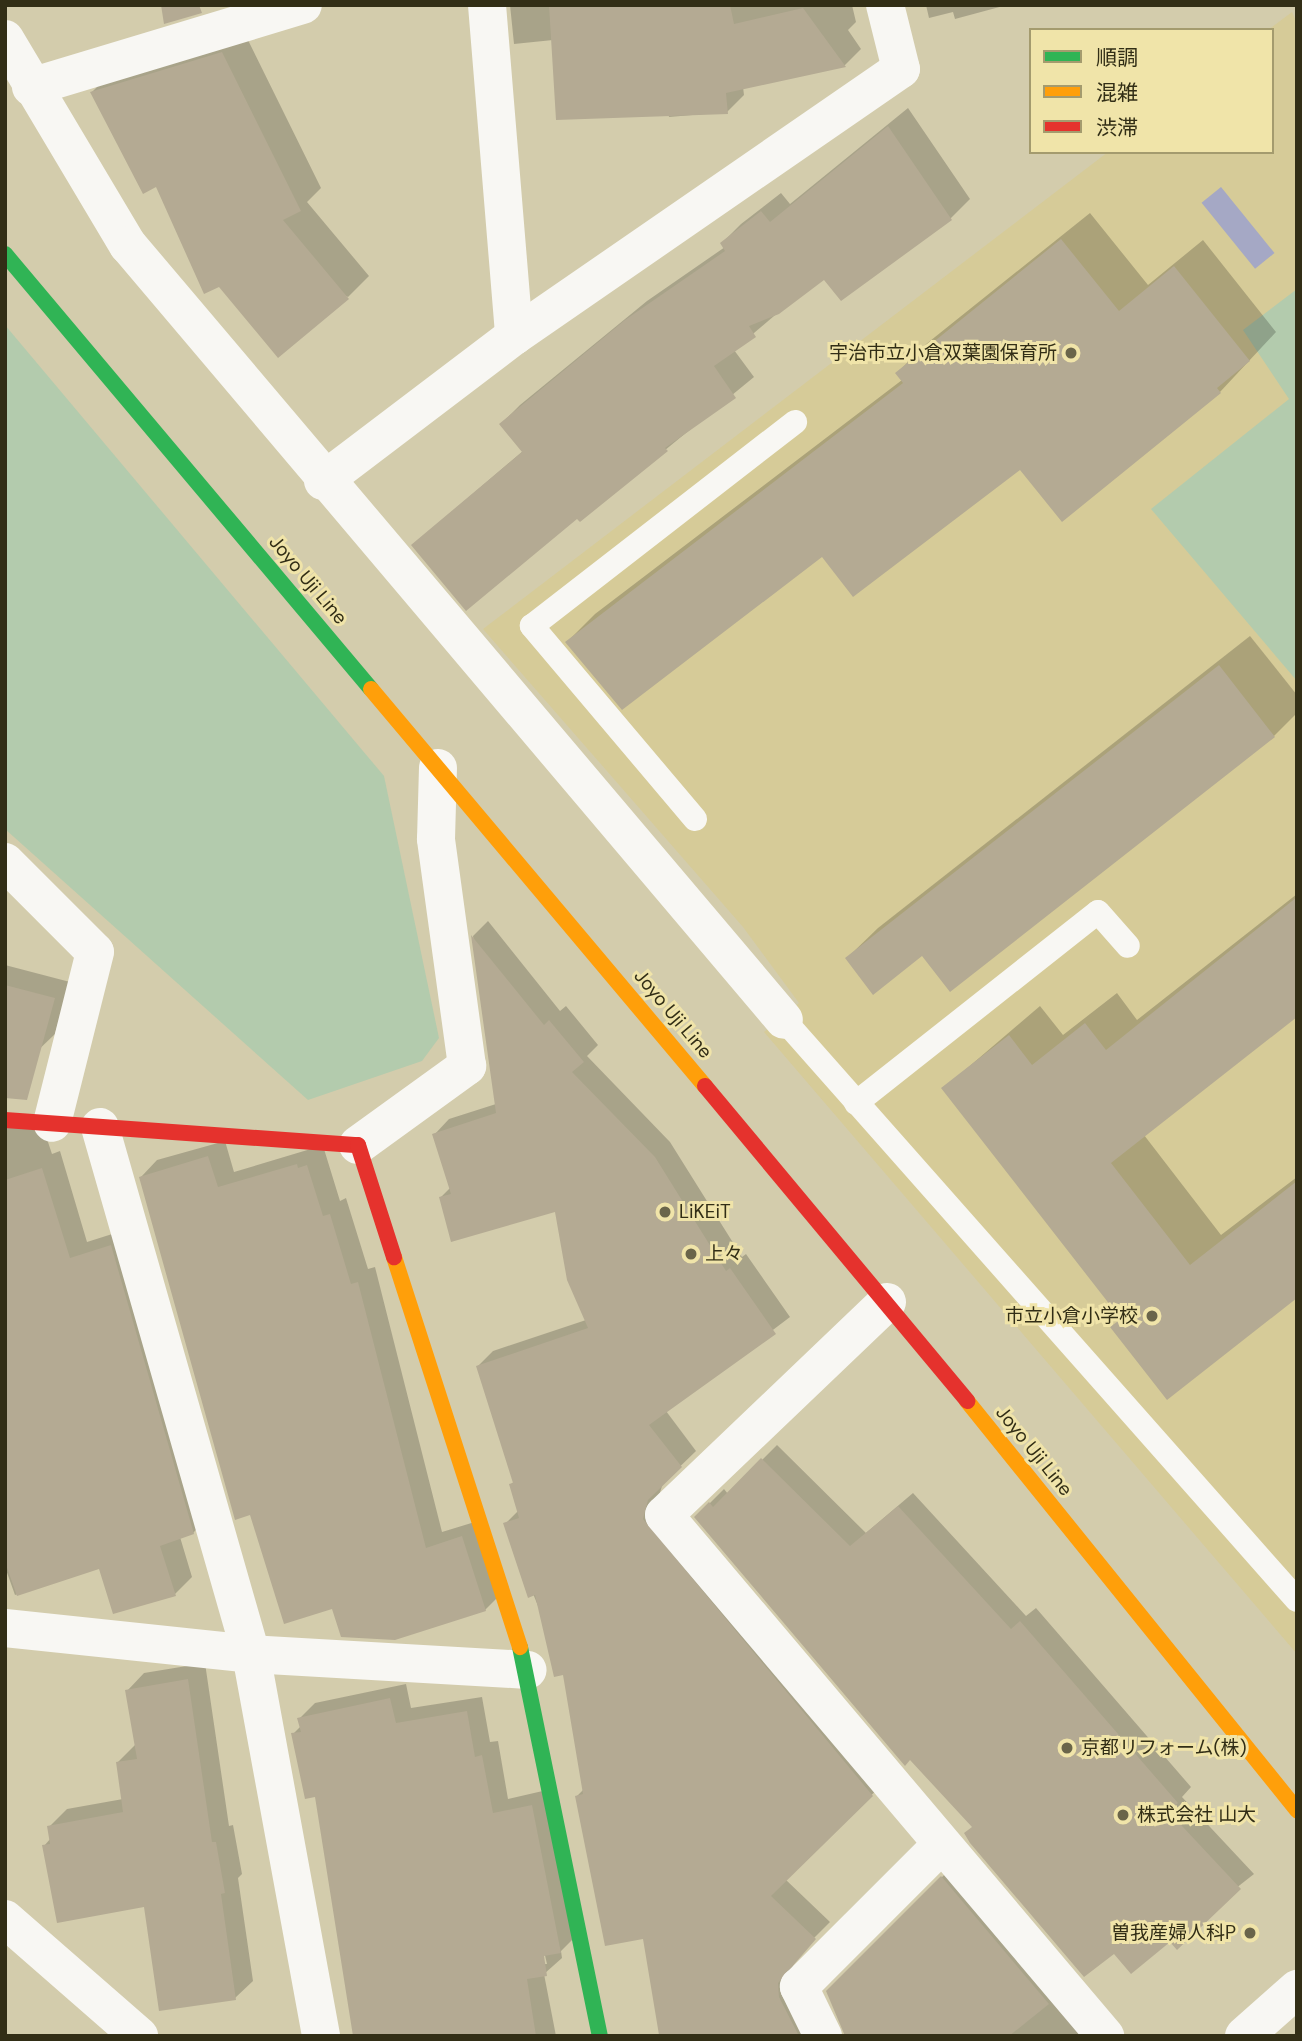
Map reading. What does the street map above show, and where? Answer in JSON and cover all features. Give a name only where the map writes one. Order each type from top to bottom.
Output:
[{"type":"main road","name":"Joyo Uji Line","points":[[5,254],[887,1302],[1297,1810]]},
{"type":"main road","points":[[5,1120],[358,1145],[528,1670],[600,2036]]},
{"type":"street","points":[[31,87],[303,5]]},
{"type":"street","points":[[487,5],[514,336]]},
{"type":"street","points":[[323,481],[514,336],[901,69],[885,5]]},
{"type":"street","points":[[5,39],[31,87],[128,245],[323,481],[784,1020]]},
{"type":"street","points":[[358,1145],[467,1066],[436,839],[438,768]]},
{"type":"street","points":[[5,862],[95,952],[52,1123]]},
{"type":"street","points":[[100,1127],[251,1654],[321,2036]]},
{"type":"street","points":[[887,1302],[664,1515],[1105,2036]]},
{"type":"street","points":[[5,1628],[251,1654],[528,1670]]},
{"type":"street","points":[[823,2036],[799,1987],[942,1843]]},
{"type":"street","points":[[5,1919],[139,2036]]},
{"type":"street","points":[[1244,2036],[1297,1989]]},
{"type":"lane","points":[[695,819],[532,626],[795,422]]},
{"type":"lane","points":[[856,1103],[1098,912],[1128,946]]},
{"type":"lane","points":[[784,1020],[1297,1600]]},
{"type":"shaded area","points":[[1292,12],[1297,23],[1297,1654],[764,1032],[799,1003],[743,927],[483,629],[1105,154],[1274,154],[1274,28],[1271,28]]},
{"type":"green space","points":[[1297,289],[1297,681],[1151,509],[1289,399],[1243,330]]},
{"type":"green space","points":[[5,325],[384,776],[439,1038],[422,1061],[308,1100],[5,829]]},
{"type":"water","points":[[1221,187],[1274,253],[1255,269],[1202,203]]},
{"type":"building","points":[[161,5],[199,5],[202,13],[164,24]]},
{"type":"building","points":[[549,5],[730,5],[734,24],[803,8],[846,67],[726,93],[728,114],[556,120]]},
{"type":"building","points":[[222,52],[301,211],[283,220],[349,299],[278,358],[219,287],[204,294],[156,187],[143,194],[90,92]]},
{"type":"building","points":[[888,126],[952,220],[841,301],[824,280],[779,314],[749,326],[756,337],[714,366],[736,398],[665,448],[668,451],[580,522],[577,519],[466,611],[411,545],[522,452],[499,424],[625,320],[725,251],[720,243],[761,211],[770,222]]},
{"type":"building","points":[[1061,239],[1119,311],[1174,266],[1250,361],[1217,388],[1221,393],[1062,522],[1020,470],[853,597],[822,557],[622,710],[565,642],[903,383],[895,373]]},
{"type":"building","points":[[1219,665],[1275,737],[950,992],[922,956],[873,995],[845,958]]},
{"type":"building","points":[[1297,897],[1297,1017],[1111,1163],[1190,1265],[1297,1181],[1297,1298],[1167,1400],[1110,1327],[1121,1319],[941,1088],[1009,1035],[1032,1065],[1085,1023],[1106,1050]]},
{"type":"building","points":[[471,935],[544,1025],[549,1020],[584,1062],[572,1072],[655,1157],[726,1271],[730,1268],[776,1334],[649,1425],[682,1467],[648,1500],[643,1519],[873,1796],[771,1896],[816,1939],[778,1983],[779,1997],[799,2036],[659,2035],[643,1939],[605,1946],[575,1796],[583,1794],[563,1675],[554,1677],[535,1595],[528,1598],[503,1523],[519,1518],[509,1484],[513,1483],[476,1366],[588,1328],[567,1280],[555,1212],[451,1242],[439,1197],[451,1194],[432,1134],[496,1113]]},
{"type":"building","points":[[5,985],[55,998],[27,1100],[5,1098]]},
{"type":"building","points":[[208,1156],[218,1187],[297,1164],[298,1168],[307,1165],[323,1216],[330,1214],[351,1284],[358,1282],[426,1548],[462,1536],[486,1611],[395,1640],[341,1637],[332,1609],[284,1624],[250,1515],[235,1520],[139,1177]]},
{"type":"building","points":[[42,1168],[70,1258],[111,1245],[194,1534],[160,1546],[176,1596],[113,1614],[99,1569],[17,1596],[5,1562],[5,1180]]},
{"type":"building","points":[[761,1458],[850,1546],[898,1506],[1011,1629],[1020,1621],[1178,1803],[1168,1811],[1241,1889],[1177,1950],[1170,1942],[1131,1974],[1114,1954],[1084,1977],[970,1843],[964,1833],[972,1827],[910,1760],[905,1766],[694,1517],[709,1502],[713,1507]]},
{"type":"building","points":[[188,1679],[212,1842],[216,1842],[225,1893],[221,1894],[236,2000],[159,2011],[144,1907],[57,1923],[42,1845],[50,1844],[47,1826],[123,1812],[116,1762],[137,1759],[125,1690]]},
{"type":"building","points":[[390,1698],[396,1723],[467,1711],[475,1757],[482,1755],[493,1813],[532,1805],[561,1953],[544,1956],[547,1976],[527,1979],[536,2036],[353,2036],[315,1797],[305,1799],[291,1733],[301,1732],[297,1718]]},
{"type":"building","points":[[941,1876],[1049,2004],[1009,2036],[845,2036],[826,1991]]},
{"type":"traffic: fast","points":[[5,254],[371,689]]},
{"type":"traffic: fast","points":[[520,1647],[600,2036]]},
{"type":"traffic: slow","points":[[371,689],[705,1086]]},
{"type":"traffic: slow","points":[[394,1257],[520,1647]]},
{"type":"traffic: slow","points":[[967,1401],[1297,1810]]},
{"type":"traffic: jam","points":[[705,1086],[967,1401]]},
{"type":"traffic: jam","points":[[5,1120],[358,1145],[394,1257]]},
{"type":"place","name":"宇治市立小倉双葉園保育所","points":[[1071,353]]},
{"type":"place","name":"LiKEiT","points":[[665,1212]]},
{"type":"place","name":"上々","points":[[691,1254]]},
{"type":"place","name":"市立小倉小学校","points":[[1152,1316]]},
{"type":"place","name":"京都リフォーム(株)","points":[[1067,1748]]},
{"type":"place","name":"株式会社 山大","points":[[1123,1815]]},
{"type":"place","name":"曽我産婦人科P","points":[[1250,1933]]}]
